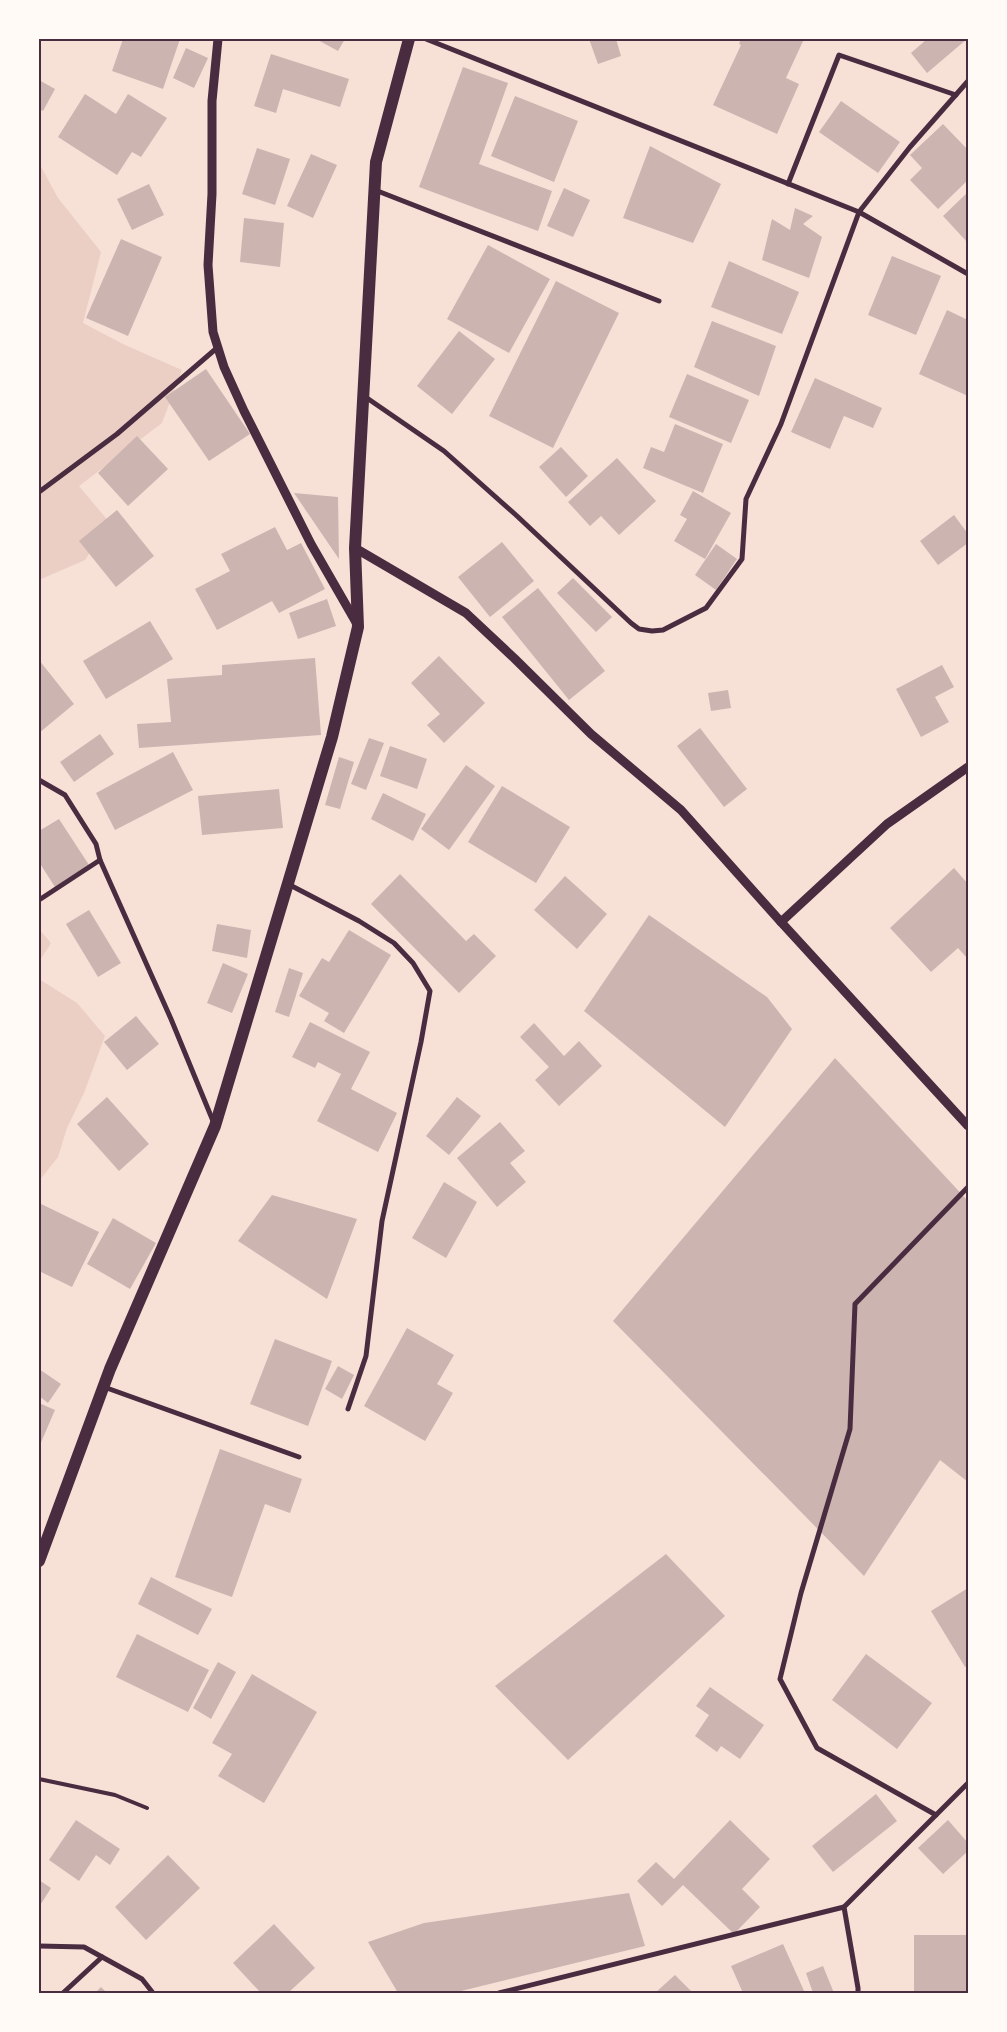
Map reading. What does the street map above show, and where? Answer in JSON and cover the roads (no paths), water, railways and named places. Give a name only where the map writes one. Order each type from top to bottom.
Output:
[{"type":"main road","points":[[39,1561],[104,1387],[215,1126],[332,737],[358,627],[355,548],[376,162],[409,39]]},
{"type":"street","points":[[218,39],[212,101],[212,194],[208,265],[213,332],[224,367],[244,410],[311,544],[358,627]]},
{"type":"street","points":[[426,39],[859,212],[968,274]]},
{"type":"street","points":[[788,184],[839,55],[956,95]]},
{"type":"street","points":[[364,395],[444,451],[517,516],[631,623],[640,629],[664,630],[706,608],[742,559],[746,499],[781,424],[859,212],[910,147],[968,81]]},
{"type":"street","points":[[374,189],[659,301]]},
{"type":"street","points":[[39,492],[117,434],[218,347]]},
{"type":"street","points":[[355,548],[466,613],[591,734],[681,810],[780,922],[968,1126]]},
{"type":"street","points":[[780,922],[887,824],[968,766]]},
{"type":"street","points":[[39,780],[65,795],[96,844],[100,860],[171,1019],[215,1126]]},
{"type":"street","points":[[39,900],[100,860]]},
{"type":"street","points":[[288,883],[359,921],[394,943],[413,963],[430,991],[421,1042],[382,1221],[366,1356],[348,1409]]},
{"type":"street","points":[[936,1815],[817,1748],[780,1679],[801,1594],[850,1429],[855,1304],[968,1187]]},
{"type":"street","points":[[104,1387],[299,1457]]},
{"type":"street","points":[[499,1993],[844,1907],[967,1786]]},
{"type":"street","points":[[844,1907],[858,1993]]},
{"type":"street","points":[[39,1946],[84,1947],[142,1979],[153,1993]]},
{"type":"street","points":[[63,1993],[102,1957]]},
{"type":"lane","points":[[39,1779],[115,1795],[147,1808]]}]
